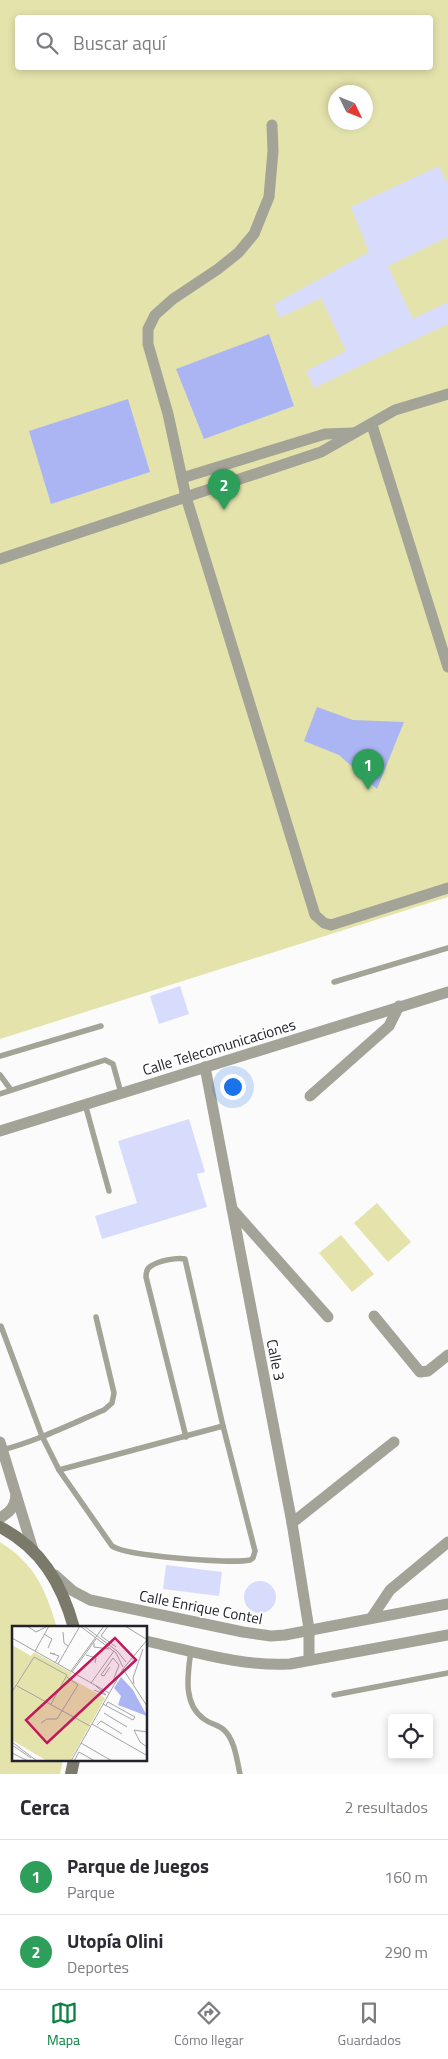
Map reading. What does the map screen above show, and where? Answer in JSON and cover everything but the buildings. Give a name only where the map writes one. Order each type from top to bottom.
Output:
[{"type":"main road","points":[[0,1527],[13,1534],[33,1550],[48,1568],[64,1597],[73,1626]]},
{"type":"street","points":[[272,125],[273,151],[269,197],[254,234],[238,253],[218,269],[173,299],[155,315],[148,329],[148,344],[168,414],[186,497],[315,915],[324,924],[331,925],[448,888]]},
{"type":"street","points":[[0,559],[321,452],[372,425],[395,410],[448,394]]},
{"type":"street","points":[[372,425],[448,667]]},
{"type":"street","points":[[182,478],[325,434],[355,433]]},
{"type":"street","name":"Calle Telecomunicaciones","points":[[0,1131],[448,992]]},
{"type":"street","points":[[310,1096],[389,1026],[399,1006]]},
{"type":"street","name":"Calle 3","points":[[205,1067],[292,1523],[309,1629],[309,1660]]},
{"type":"street","points":[[232,1209],[328,1317]]},
{"type":"street","points":[[374,1316],[420,1372],[428,1370],[448,1355]]},
{"type":"street","points":[[292,1523],[394,1442]]},
{"type":"street","points":[[1,1446],[33,1550]]},
{"type":"street","points":[[0,1518],[12,1509],[17,1494]]},
{"type":"street","points":[[372,1617],[390,1590],[448,1542]]},
{"type":"street","name":"Calle Enrique Contel","points":[[48,1568],[64,1585],[90,1600],[243,1632],[271,1636],[285,1635],[448,1604]]},
{"type":"street","points":[[148,1641],[254,1663],[273,1665],[448,1635]]},
{"type":"lane","points":[[334,982],[448,948]]},
{"type":"lane","points":[[0,1056],[101,1026]]},
{"type":"lane","points":[[0,1094],[105,1060],[113,1064],[121,1093]]},
{"type":"lane","points":[[0,1075],[11,1090]]},
{"type":"lane","points":[[85,1104],[110,1190]]},
{"type":"lane","points":[[1,1326],[42,1436],[59,1470],[114,1548],[169,1557],[246,1561],[253,1558],[255,1551],[223,1426],[185,1259],[180,1258],[151,1265],[147,1270],[146,1277],[186,1437]]},
{"type":"lane","points":[[1,1446],[20,1446],[104,1410],[112,1403],[114,1393],[96,1317]]},
{"type":"lane","points":[[59,1470],[223,1426]]},
{"type":"lane","points":[[191,1650],[189,1700],[194,1712],[204,1720],[224,1729],[229,1736],[240,1774]]},
{"type":"lane","points":[[334,1694],[448,1673]]},
{"type":"shaded area","points":[[0,0],[448,0],[448,897],[0,1039]]},
{"type":"shaded area","points":[[377,1203],[411,1242],[388,1262],[354,1223]]},
{"type":"shaded area","points":[[341,1235],[374,1274],[352,1292],[319,1253]]},
{"type":"shaded area","points":[[0,1542],[12,1550],[31,1569],[43,1590],[56,1626],[12,1626],[12,1762],[63,1762],[60,1774],[0,1774]]},
{"type":"water","points":[[269,334],[294,406],[204,439],[176,369]]},
{"type":"water","points":[[128,399],[150,472],[51,504],[29,431]]},
{"type":"water","points":[[317,707],[353,720],[404,722],[377,789],[339,755],[304,741]]},
{"type":"place","name":"Utopía Olini","points":[[224,510]]},
{"type":"place","name":"Parque de Juegos","points":[[368,790]]}]
